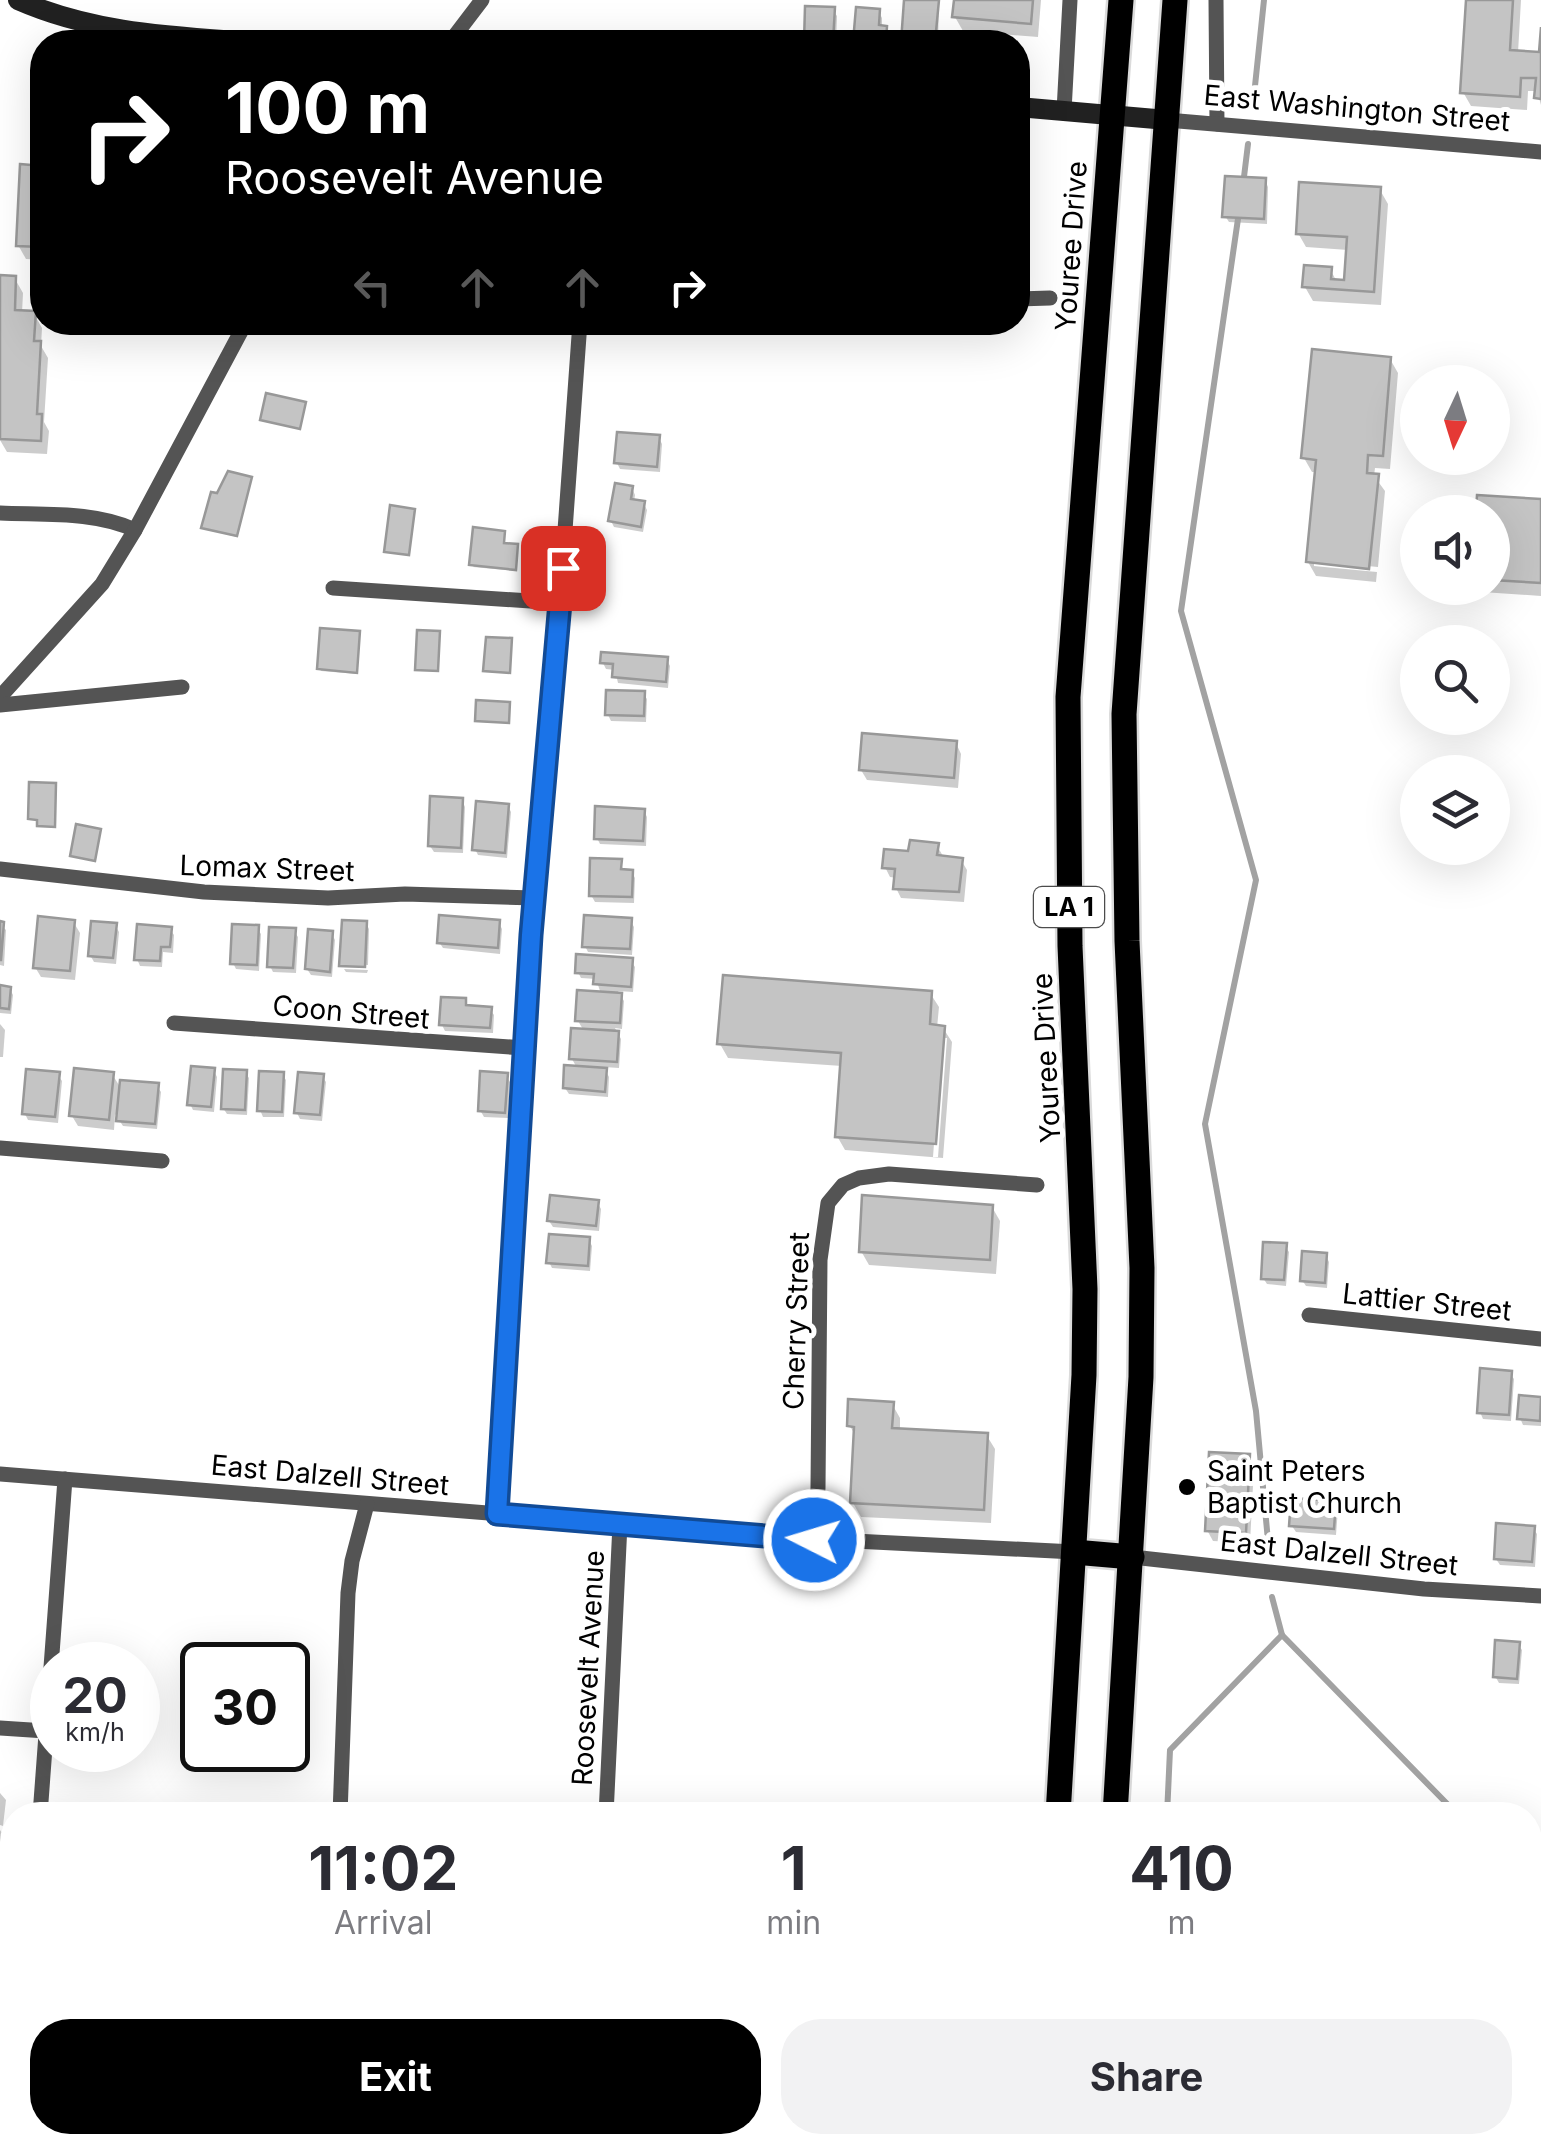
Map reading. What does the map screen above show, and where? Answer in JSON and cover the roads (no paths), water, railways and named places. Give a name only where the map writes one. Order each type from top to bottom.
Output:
[{"type":"main road","name":"Youree Drive","points":[[1059,1802],[1085,1290],[1068,874],[1068,697],[1121,0]]},
{"type":"main road","name":"LA 1","points":[[1116,1802],[1141,1376],[1142,1268],[1127,940],[1124,714],[1176,0]]},
{"type":"main road","points":[[1074,1552],[1132,1557]]},
{"type":"street","points":[[18,0],[84,24],[117,30]]},
{"type":"street","points":[[459,30],[482,0]]},
{"type":"street","points":[[1064,111],[1070,0]]},
{"type":"street","points":[[1216,0],[1217,124]]},
{"type":"street","points":[[1030,108],[1167,120]]},
{"type":"street","name":"East Washington Street","points":[[1167,120],[1541,152]]},
{"type":"street","points":[[1030,299],[1050,298]]},
{"type":"street","points":[[0,697],[102,584],[239,335]]},
{"type":"street","points":[[497,1514],[534,898],[579,335]]},
{"type":"street","points":[[0,512],[93,518],[119,522],[135,530]]},
{"type":"street","points":[[333,588],[560,603]]},
{"type":"street","points":[[0,706],[182,687]]},
{"type":"street","name":"Lomax Street","points":[[0,869],[204,892],[328,898],[404,894],[534,898]]},
{"type":"street","name":"Coon Street","points":[[174,1022],[524,1048]]},
{"type":"street","points":[[0,1148],[162,1161]]},
{"type":"street","name":"Cherry Street","points":[[814,1540],[820,1260],[828,1202],[843,1185],[859,1178],[889,1174],[1036,1185]]},
{"type":"street","name":"Lattier Street","points":[[1308,1315],[1541,1338]]},
{"type":"street","name":"East Dalzell Street","points":[[0,1474],[814,1540],[1074,1552]]},
{"type":"street","points":[[53,1642],[65,1480]]},
{"type":"street","points":[[340,1802],[348,1593],[352,1561],[368,1504]]},
{"type":"street","name":"Roosevelt Avenue","points":[[607,1802],[620,1524]]},
{"type":"street","name":"East Dalzell Street","points":[[1132,1557],[1424,1589],[1541,1596]]},
{"type":"street","points":[[0,1728],[30,1730]]},
{"type":"street","points":[[41,1802],[43,1772]]},
{"type":"waterway","points":[[1253,105],[1264,0]]},
{"type":"waterway","points":[[1243,185],[1248,144]]},
{"type":"waterway","points":[[1239,212],[1181,611],[1256,880],[1205,1124],[1256,1411],[1268,1541]]},
{"type":"waterway","points":[[1272,1597],[1282,1635],[1445,1802]]},
{"type":"waterway","points":[[1168,1802],[1170,1750],[1282,1635]]},
{"type":"place","name":"Saint Peters Baptist Church","points":[[1187,1487]]}]
